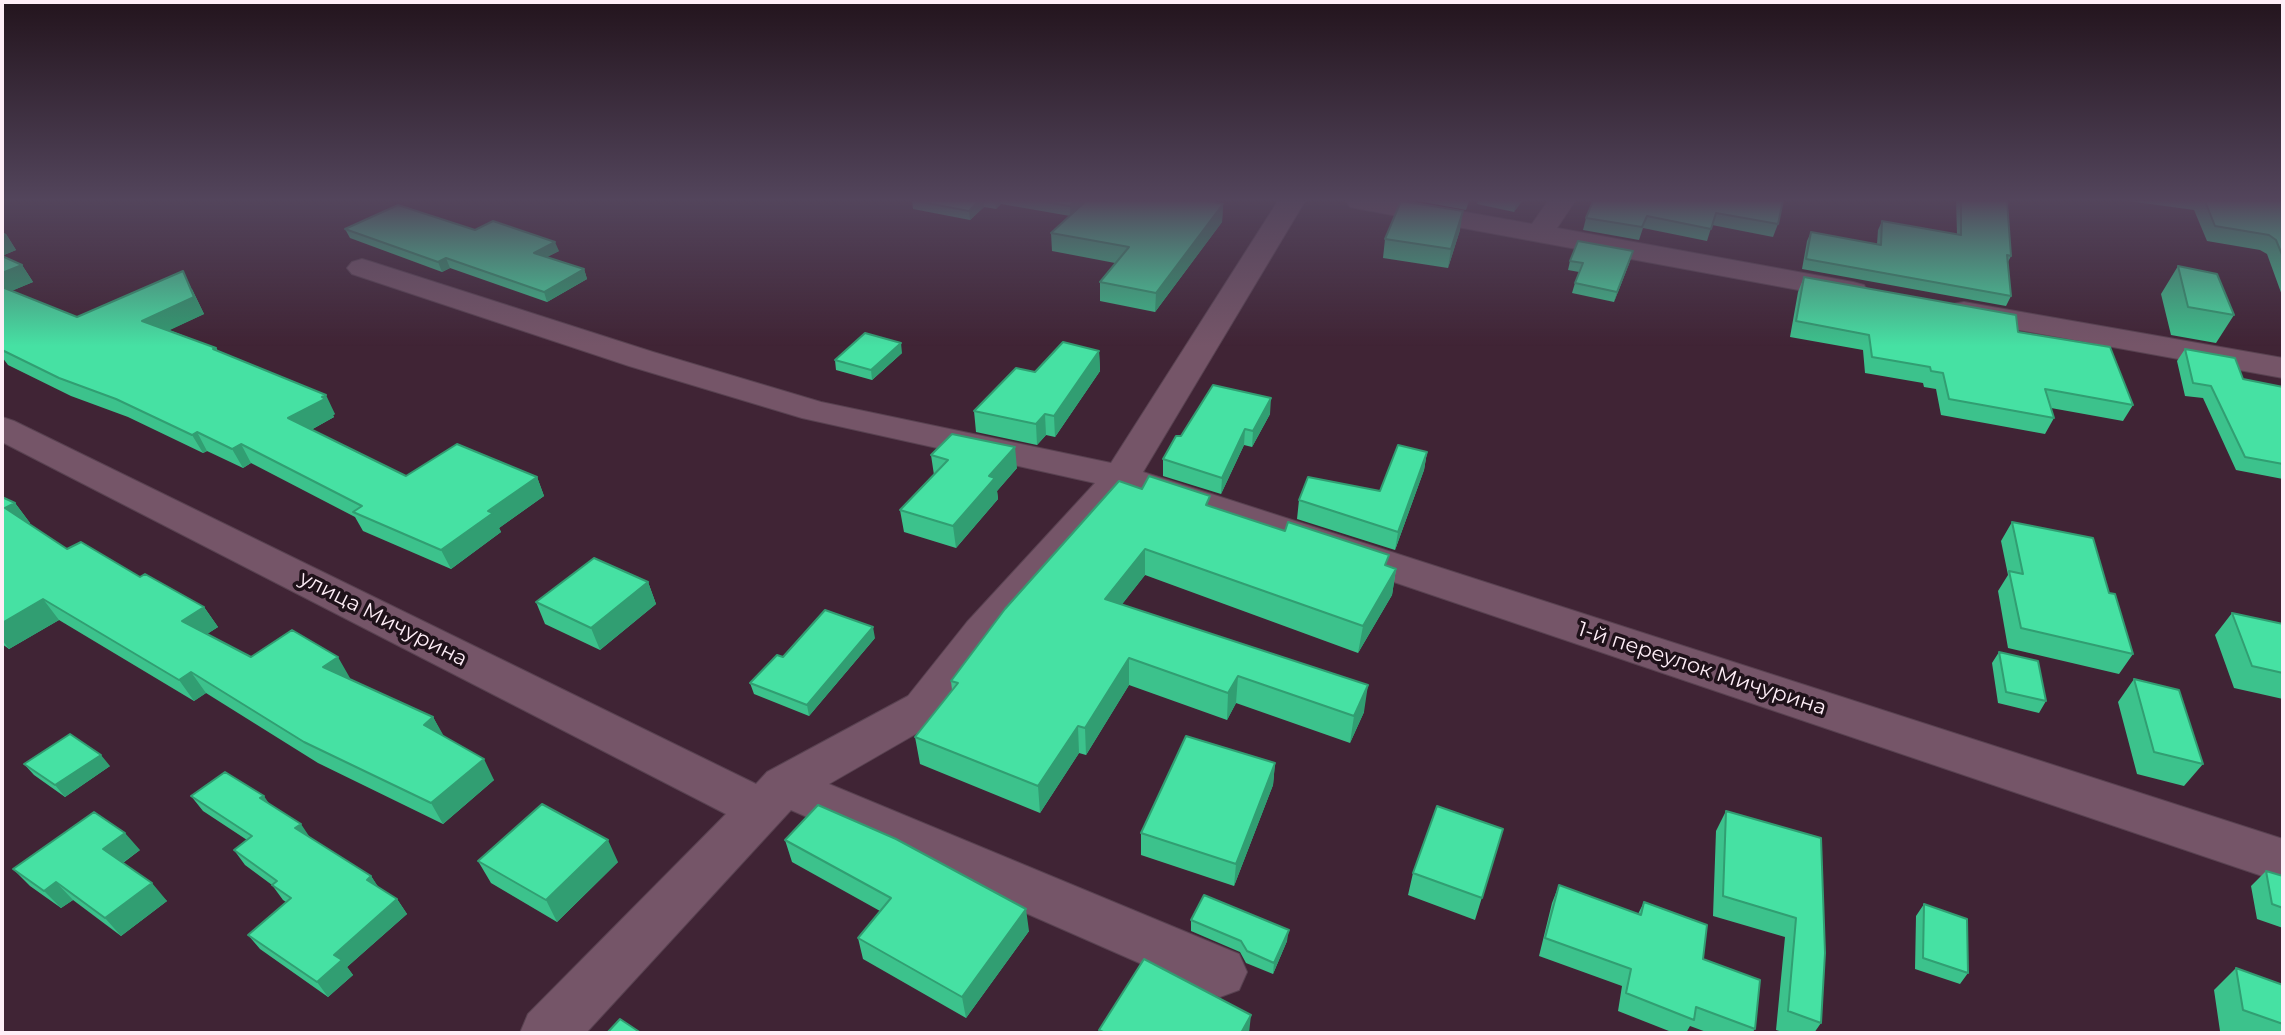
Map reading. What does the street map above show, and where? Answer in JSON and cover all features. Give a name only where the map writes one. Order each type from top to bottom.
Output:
[{"type":"street","points":[[548,1033],[774,798],[924,708],[982,633],[1121,477],[1261,249]]},
{"type":"street","points":[[1624,249],[1884,296]]},
{"type":"street","name":"1-й переулок Мичурина","points":[[362,268],[641,359],[814,411],[1121,477],[2283,860]]},
{"type":"street","points":[[1939,306],[2283,368]]},
{"type":"street","name":"улица Мичурина","points":[[2,428],[774,798],[1220,972]]},
{"type":"building","points":[[402,249],[541,249],[534,253],[584,269],[544,292],[446,258],[438,262]]},
{"type":"building","points":[[1127,249],[1189,249],[1156,293],[1100,282]]},
{"type":"building","points":[[1575,249],[1633,251],[1617,292],[1575,283],[1583,263],[1570,261]]},
{"type":"building","points":[[1808,249],[2011,249],[2011,256],[2007,255],[2011,296],[1806,259]]},
{"type":"building","points":[[2,256],[22,265],[2,273]]},
{"type":"building","points":[[2178,266],[2217,274],[2234,315],[2188,307]]},
{"type":"building","points":[[183,271],[194,297],[142,321],[216,348],[213,349],[326,395],[322,397],[325,399],[288,418],[406,476],[457,444],[537,477],[488,511],[493,513],[441,550],[353,512],[362,506],[241,444],[232,449],[197,432],[192,435],[116,399],[59,378],[2,350],[2,287],[77,317]]},
{"type":"building","points":[[1804,277],[2016,315],[2018,332],[2110,347],[2133,405],[2045,389],[2054,418],[1949,399],[1943,373],[1931,371],[1930,367],[1872,357],[1869,335],[1796,321]]},
{"type":"building","points":[[865,333],[901,343],[871,370],[835,360]]},
{"type":"building","points":[[1063,342],[1099,351],[1054,416],[1045,414],[1036,424],[974,411],[1016,368],[1035,372]]},
{"type":"building","points":[[2185,349],[2235,358],[2243,379],[2283,387],[2283,464],[2245,457],[2211,386],[2193,383]]},
{"type":"building","points":[[1213,385],[1271,398],[1253,431],[1245,429],[1222,478],[1163,459],[1176,436],[1181,436]]},
{"type":"building","points":[[952,434],[1015,447],[989,476],[995,478],[953,526],[900,510],[948,460],[931,455]]},
{"type":"building","points":[[1398,445],[1427,452],[1398,532],[1299,500],[1308,477],[1380,491]]},
{"type":"building","points":[[1149,476],[1210,496],[1206,505],[1285,531],[1288,522],[1389,555],[1385,565],[1396,569],[1363,626],[1145,549],[1105,599],[1368,685],[1354,716],[1238,676],[1228,693],[1129,658],[1085,728],[1078,726],[1038,786],[915,737],[958,683],[951,681],[1005,609],[1119,481],[1142,489]]},
{"type":"building","points":[[2,497],[15,503],[5,508],[67,549],[81,542],[140,577],[145,574],[204,607],[182,621],[251,657],[292,630],[338,657],[323,667],[433,717],[424,725],[484,759],[431,803],[304,742],[191,672],[179,680],[43,599],[2,623]]},
{"type":"building","points":[[2012,522],[2093,538],[2109,593],[2115,594],[2133,654],[2021,628],[2009,571],[2023,574]]},
{"type":"building","points":[[594,558],[648,582],[591,628],[536,602]]},
{"type":"building","points":[[825,610],[873,627],[807,705],[750,683],[777,655],[783,657]]},
{"type":"building","points":[[2232,613],[2283,624],[2283,673],[2252,666]]},
{"type":"building","points":[[1999,652],[2038,661],[2046,701],[2006,692]]},
{"type":"building","points":[[2134,679],[2179,690],[2203,764],[2154,752]]},
{"type":"building","points":[[70,734],[101,755],[55,785],[24,764]]},
{"type":"building","points":[[1186,736],[1275,763],[1236,864],[1141,833]]},
{"type":"building","points":[[225,772],[264,796],[260,798],[301,824],[295,828],[371,876],[367,880],[397,899],[334,955],[342,960],[317,982],[248,935],[291,898],[272,885],[277,881],[234,850],[252,836],[191,796]]},
{"type":"building","points":[[542,804],[608,840],[546,900],[478,861]]},
{"type":"building","points":[[818,805],[896,839],[1026,909],[962,997],[858,938],[891,898],[785,840]]},
{"type":"building","points":[[1437,806],[1503,829],[1482,898],[1413,873]]},
{"type":"building","points":[[1726,811],[1821,838],[1825,953],[1821,1023],[1788,1011],[1796,918],[1723,896]]},
{"type":"building","points":[[94,812],[125,833],[103,849],[152,883],[105,918],[56,882],[44,891],[13,869]]},
{"type":"building","points":[[2266,871],[2283,876],[2283,908],[2272,904]]},
{"type":"building","points":[[1559,885],[1641,915],[1644,902],[1707,925],[1703,959],[1760,980],[1755,1029],[1696,1007],[1694,1020],[1626,993],[1631,969],[1545,938]]},
{"type":"building","points":[[1204,895],[1289,930],[1274,963],[1247,951],[1241,941],[1191,920]]},
{"type":"building","points":[[1924,904],[1967,919],[1968,973],[1923,958]]},
{"type":"building","points":[[1144,959],[1251,1015],[1241,1033],[1105,1033],[1099,1030]]},
{"type":"building","points":[[2236,968],[2283,985],[2283,1024],[2243,1010]]},
{"type":"building","points":[[620,1019],[641,1033],[607,1033]]}]
